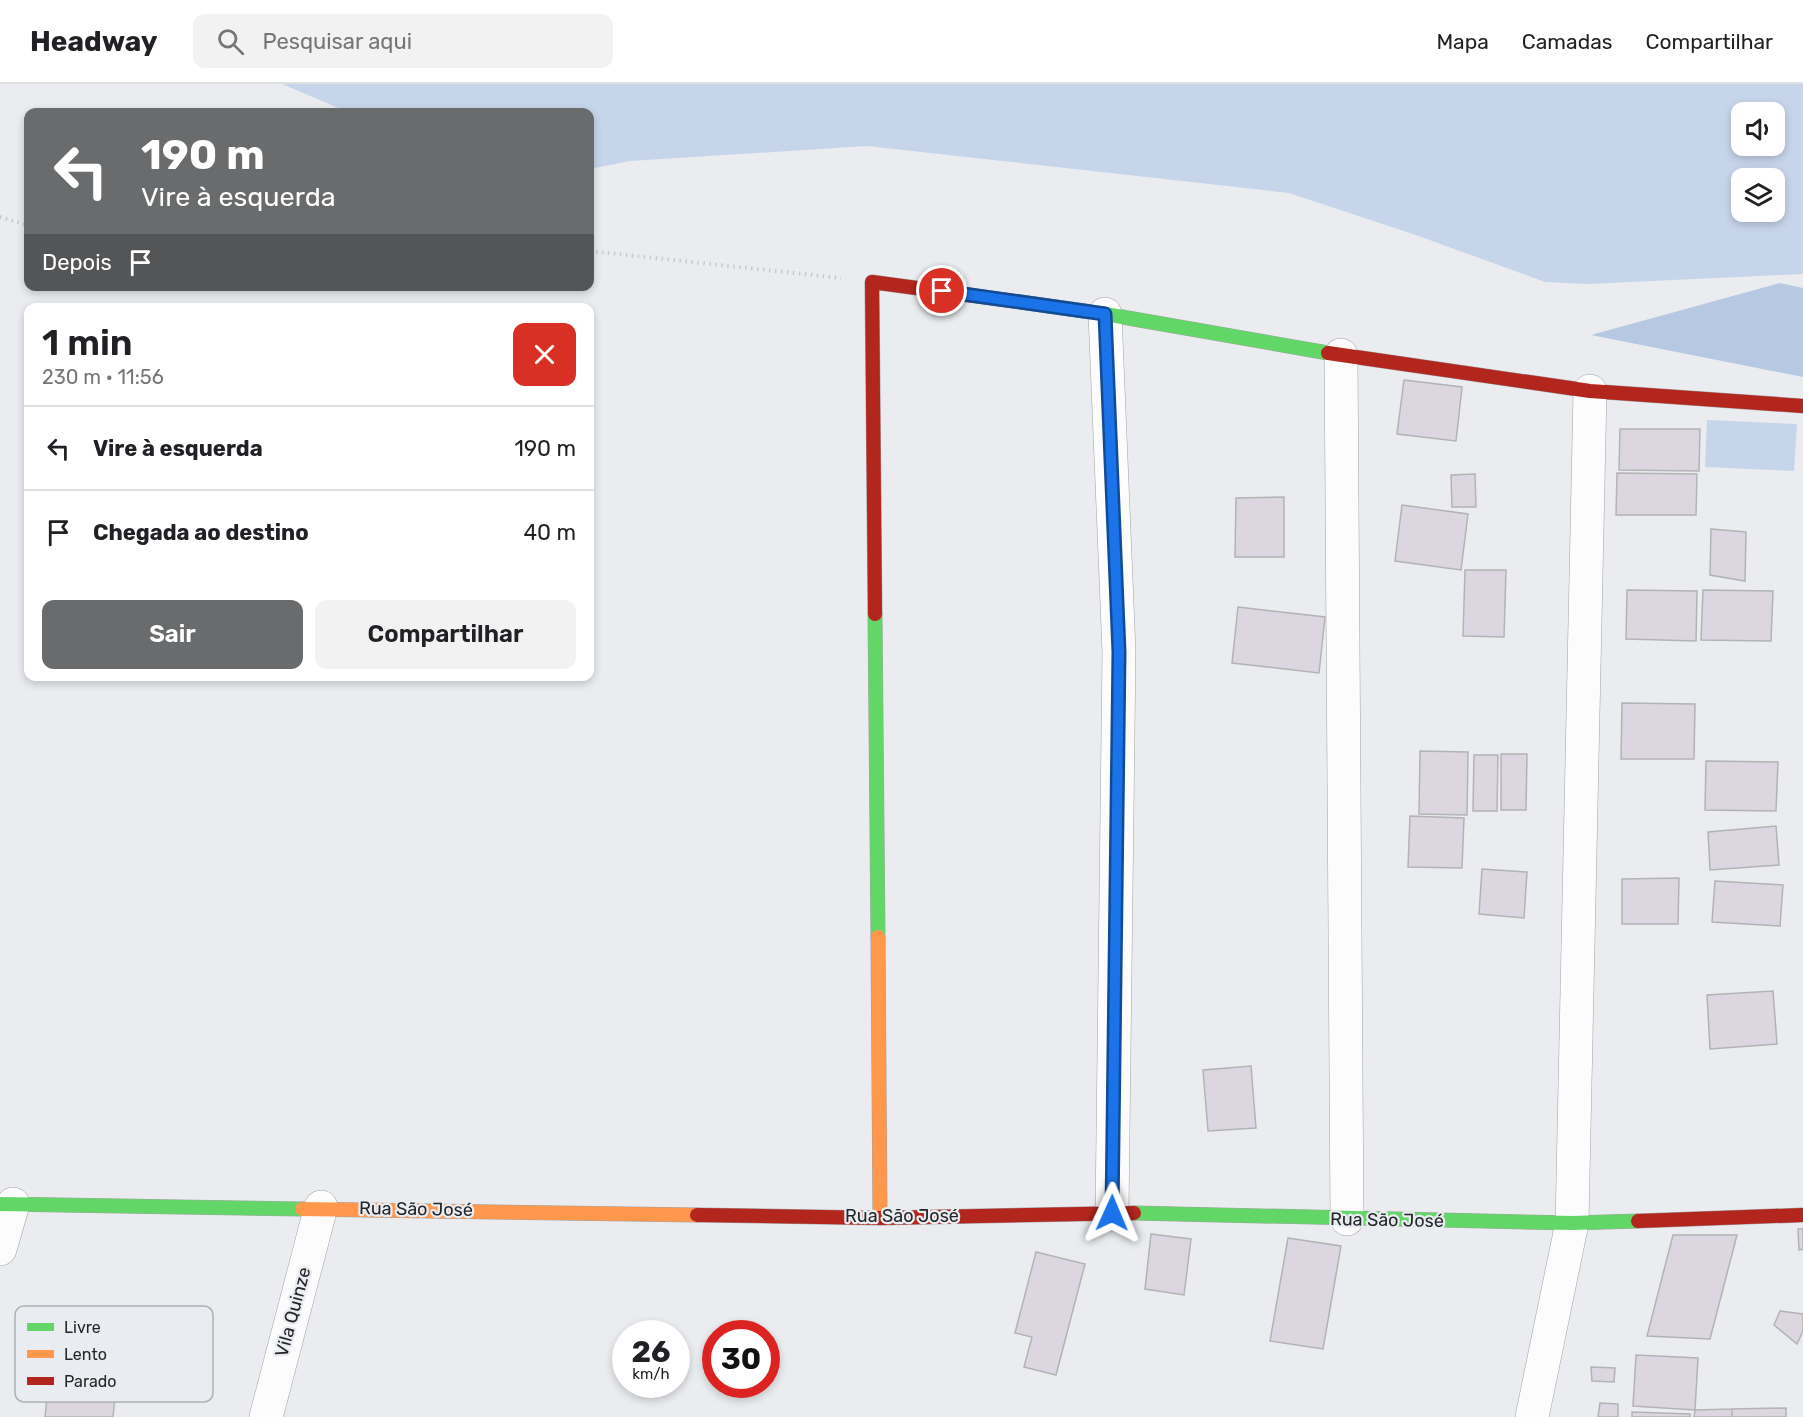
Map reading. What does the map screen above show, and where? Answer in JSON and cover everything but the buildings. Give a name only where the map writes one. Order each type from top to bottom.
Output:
[{"type":"street","points":[[880,1218],[872,282],[1105,314],[1341,355],[1590,392],[1803,406]]},
{"type":"street","points":[[1105,314],[1119,652],[1112,1213]]},
{"type":"street","points":[[1341,355],[1347,1220]]},
{"type":"street","points":[[1533,1417],[1572,1223],[1590,392]]},
{"type":"street","points":[[0,1249],[6,1204]]},
{"type":"street","name":"Rua São José","points":[[6,1204],[880,1218],[1112,1213],[1347,1220],[1572,1223],[1803,1215]]},
{"type":"street","name":"Vila Quinze","points":[[266,1417],[321,1208]]},
{"type":"street","points":[[266,1417],[287,1417]]},
{"type":"path","points":[[0,218],[24,224]]},
{"type":"path","points":[[594,251],[872,282]]},
{"type":"shaded area","points":[[282,84],[1803,84],[1803,274],[1588,284],[1545,282],[1413,234],[1289,193],[867,146],[630,161],[594,168],[594,108],[339,108]]},
{"type":"shaded area","points":[[1780,283],[1803,288],[1803,377],[1591,335]]},
{"type":"shaded area","points":[[1707,420],[1797,424],[1794,471],[1705,467]]},
{"type":"traffic: fast","points":[[1013,301],[1105,314],[1328,353]]},
{"type":"traffic: fast","points":[[875,614],[878,937]]},
{"type":"traffic: fast","points":[[0,1204],[302,1209]]},
{"type":"traffic: fast","points":[[1134,1213],[1572,1223],[1638,1221]]},
{"type":"traffic: slow","points":[[878,937],[880,1218]]},
{"type":"traffic: slow","points":[[302,1209],[697,1215]]},
{"type":"traffic: jam","points":[[875,614],[872,282],[1013,301]]},
{"type":"traffic: jam","points":[[1328,353],[1590,391],[1803,406]]},
{"type":"traffic: jam","points":[[697,1215],[880,1218],[1134,1213]]},
{"type":"traffic: jam","points":[[1638,1221],[1803,1215]]},
{"type":"route","points":[[942,291],[1105,314],[1119,652],[1112,1213]]}]
